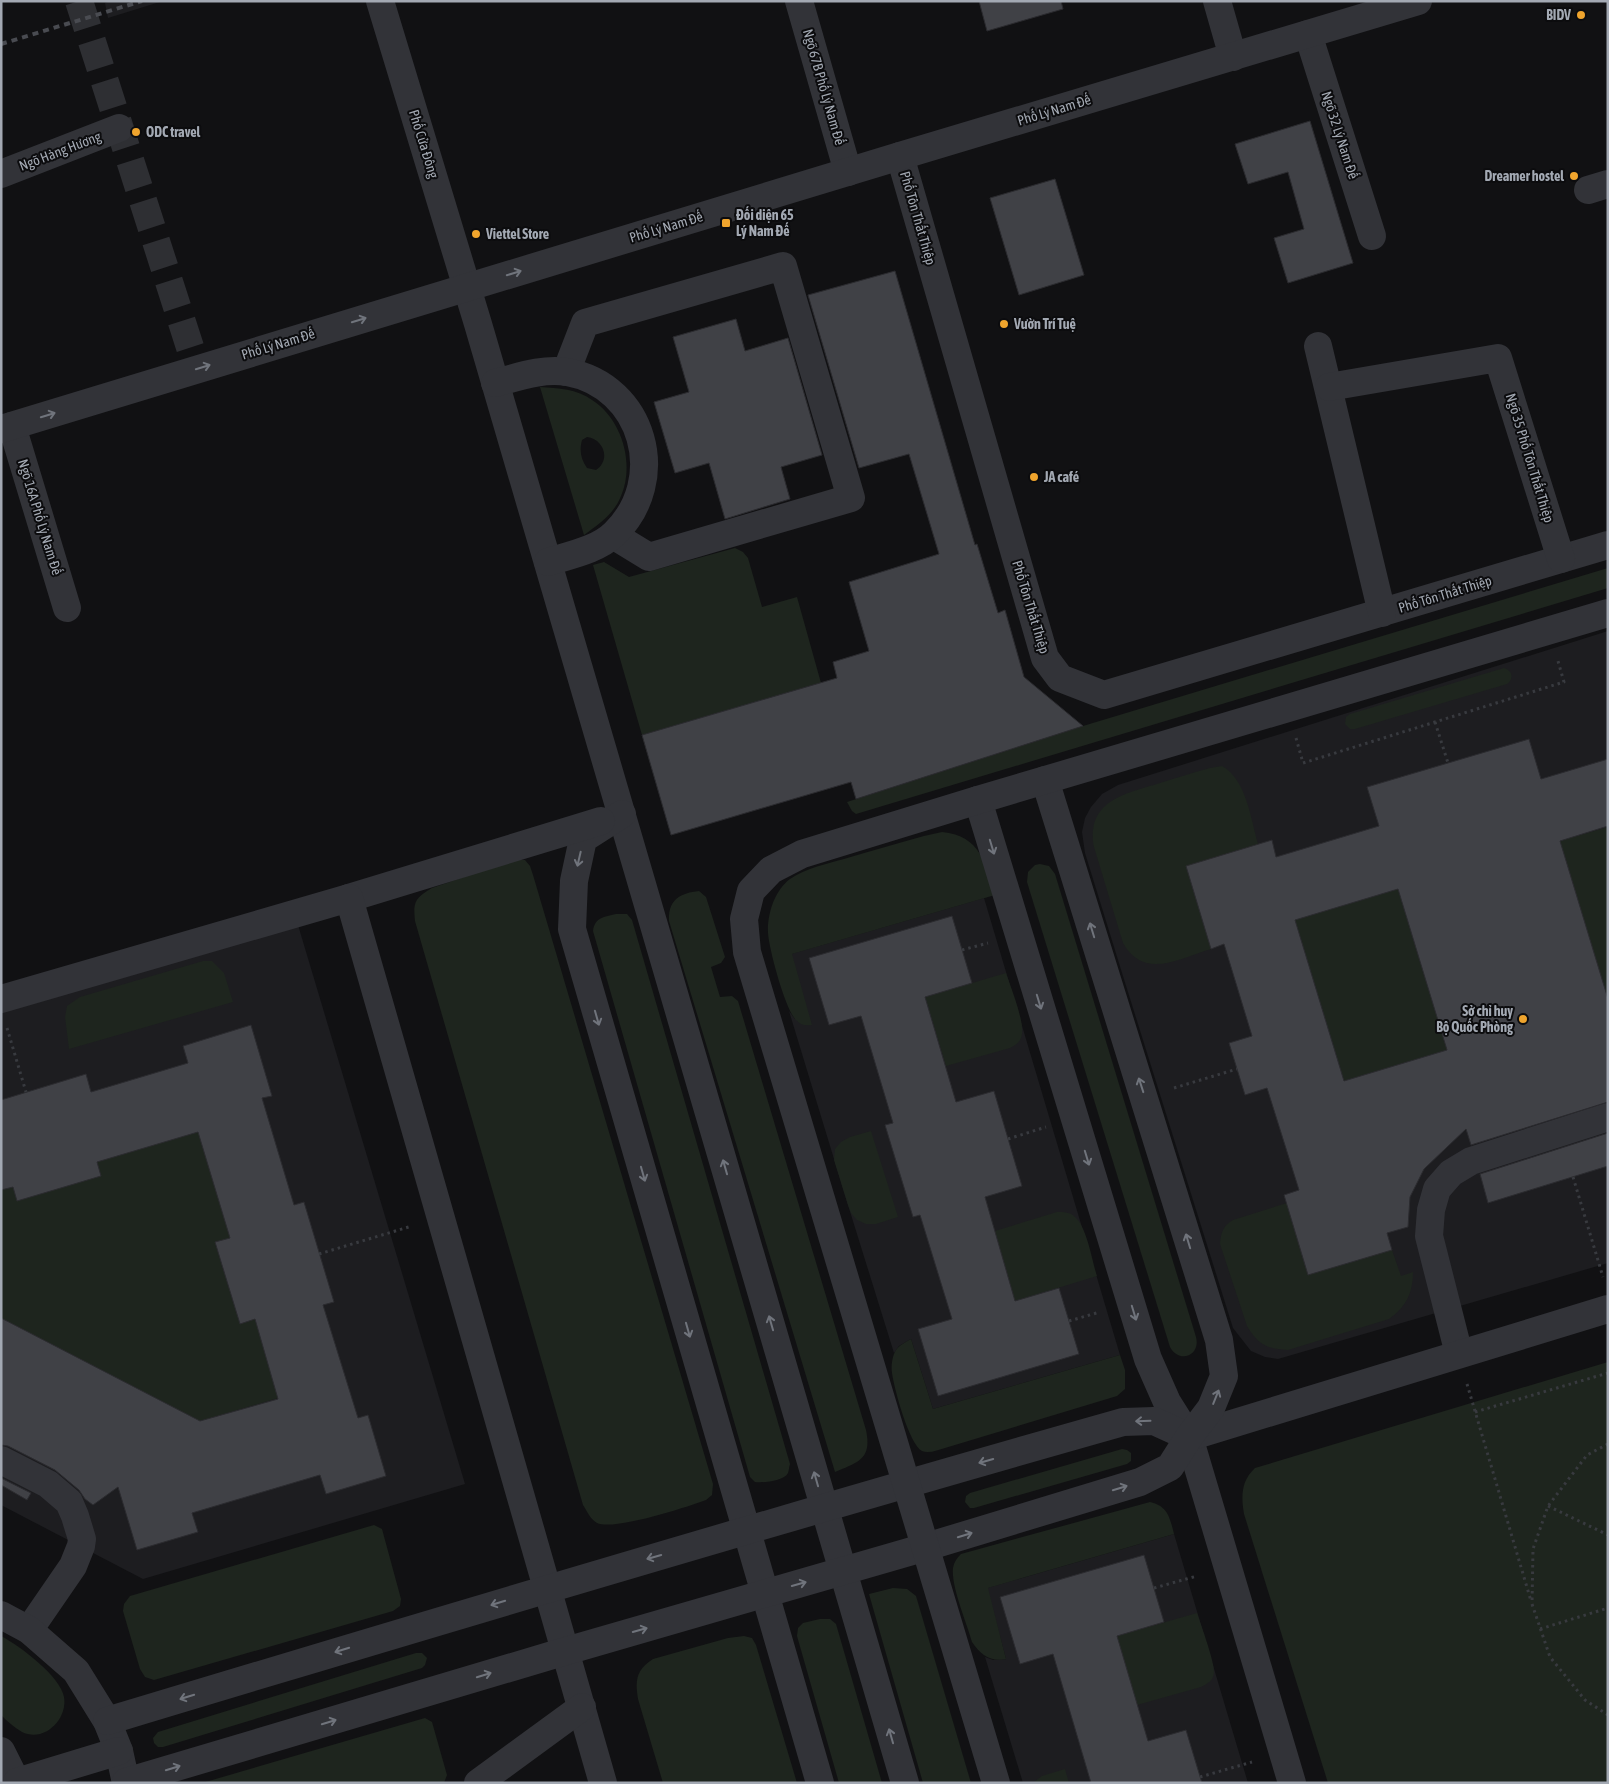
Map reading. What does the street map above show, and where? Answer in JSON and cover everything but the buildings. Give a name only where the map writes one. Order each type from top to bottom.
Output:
[{"type":"street","name":"Phố Cửa Đông","points":[[380,1],[468,287],[905,1783]]},
{"type":"street","name":"Ngõ 67B Phố Lý Nam Đế","points":[[799,1],[848,172]]},
{"type":"street","points":[[1217,1],[1233,56]]},
{"type":"street","name":"Phố Lý Nam Đế","points":[[7,427],[1418,1]]},
{"type":"street","name":"Ngõ 32 Lý Nam Đế","points":[[1308,34],[1372,236]]},
{"type":"street","name":"Ngõ Hàng Hương","points":[[1,174],[119,128]]},
{"type":"street","name":"Phố Tôn Thất Thiệp","points":[[900,156],[1045,658],[1060,678],[1104,695],[1608,545]]},
{"type":"street","points":[[566,372],[585,323],[784,266],[851,498],[649,557],[613,534]]},
{"type":"street","points":[[1318,346],[1382,613]]},
{"type":"street","name":"Ngõ 35 Phố Tôn Thất Thiệp","points":[[1329,387],[1498,358],[1561,559]]},
{"type":"street","points":[[496,383],[536,372],[566,372],[595,381],[619,399],[636,424],[645,452],[644,483],[633,511],[613,534],[588,550],[548,562]]},
{"type":"street","name":"Ngõ 16A Phố Lý Nam Đế","points":[[7,427],[67,608]]},
{"type":"street","points":[[996,1783],[747,952],[744,919],[751,891],[771,870],[802,854],[1608,613]]},
{"type":"street","points":[[1,1615],[29,1630],[76,1671],[107,1721],[119,1751],[126,1782],[566,1651],[926,1547],[1140,1482],[1170,1467],[1189,1437],[1211,1408],[1224,1376],[1219,1340],[1046,780]]},
{"type":"street","points":[[978,800],[1148,1359],[1167,1402],[1189,1437],[1292,1783]]},
{"type":"street","points":[[1,999],[350,898],[622,814]]},
{"type":"street","points":[[622,814],[583,839],[574,881],[572,929],[820,1783]]},
{"type":"street","points":[[350,898],[603,1783]]},
{"type":"street","points":[[1459,1354],[1429,1236],[1431,1210],[1437,1189],[1451,1173],[1471,1161],[1608,1117]]},
{"type":"street","points":[[107,1721],[547,1588],[1123,1422],[1154,1421],[1189,1437],[1459,1354],[1606,1296]]},
{"type":"street","points":[[1,1460],[48,1484],[69,1502],[82,1539],[74,1566],[29,1630]]},
{"type":"street","points":[[478,1783],[582,1707]]},
{"type":"street","points":[[1,1751],[17,1782],[119,1751]]},
{"type":"path","points":[[1287,709],[1303,763],[1564,682],[1549,631]]},
{"type":"path","points":[[1435,722],[1448,763]]},
{"type":"path","points":[[962,950],[988,943]]},
{"type":"path","points":[[6,1026],[26,1092]]},
{"type":"path","points":[[1194,1082],[1237,1069]]},
{"type":"path","points":[[1008,1139],[1044,1128]]},
{"type":"path","points":[[1574,1177],[1606,1296]]},
{"type":"path","points":[[319,1254],[441,1217]]},
{"type":"path","points":[[1069,1321],[1099,1312]]},
{"type":"path","points":[[1459,1354],[1532,1604],[1550,1657],[1584,1700],[1608,1715]]},
{"type":"path","points":[[1475,1412],[1608,1373]]},
{"type":"path","points":[[1532,1604],[1533,1549],[1548,1506],[1587,1455],[1608,1444]]},
{"type":"path","points":[[1548,1506],[1608,1535]]},
{"type":"path","points":[[1154,1588],[1180,1581]]},
{"type":"path","points":[[1540,1629],[1608,1608]]},
{"type":"path","points":[[1200,1777],[1235,1767]]},
{"type":"shaded area","points":[[110,1],[163,1],[108,18],[105,3]]},
{"type":"shaded area","points":[[540,387],[574,391],[592,400],[611,419],[623,443],[627,470],[621,496],[610,513],[584,535]],"holes":[[[587,437],[593,439],[604,450],[603,461],[596,470],[587,468],[581,451],[582,440]]]},
{"type":"shaded area","points":[[735,548],[743,552],[748,558],[762,607],[797,597],[821,683],[642,735],[593,565],[604,562],[629,577]]},
{"type":"shaded area","points":[[1608,568],[1608,588],[856,814],[847,802],[1083,726]]},
{"type":"shaded area","points":[[1608,631],[1608,1263],[1278,1359],[1265,1357],[1251,1351],[1233,1328],[1123,976],[1085,853],[1082,832],[1085,818],[1102,794],[1118,785]]},
{"type":"shaded area","points":[[1504,668],[1512,675],[1511,680],[1507,684],[1355,729],[1350,729],[1345,724],[1346,717],[1350,714]]},
{"type":"shaded area","points":[[1222,766],[1237,780],[1242,790],[1258,844],[1186,866],[1211,949],[1162,964],[1151,964],[1141,961],[1131,954],[1123,943],[1094,847],[1093,832],[1096,820],[1101,810],[1120,796]]},
{"type":"shaded area","points":[[1608,827],[1608,999],[1560,841]]},
{"type":"shaded area","points":[[942,832],[965,839],[973,845],[984,862],[995,895],[792,954],[812,1025],[803,1025],[798,1022],[787,1004],[774,965],[769,941],[769,918],[773,903],[780,889],[790,879],[809,869],[904,841]]},
{"type":"shaded area","points":[[514,860],[525,860],[530,866],[533,875],[713,1484],[712,1495],[706,1500],[651,1517],[619,1524],[606,1525],[597,1523],[583,1505],[415,921],[414,909],[416,901],[432,888]]},
{"type":"shaded area","points":[[1035,865],[1049,866],[1055,874],[1196,1337],[1197,1344],[1195,1349],[1188,1356],[1179,1355],[1170,1347],[1027,882],[1028,872]]},
{"type":"shaded area","points":[[1398,889],[1447,1050],[1344,1081],[1295,920]]},
{"type":"shaded area","points":[[699,891],[706,897],[725,957],[721,963],[711,967],[720,997],[732,996],[738,1001],[866,1430],[867,1447],[862,1458],[835,1472],[669,921],[669,914],[676,899]]},
{"type":"shaded area","points":[[984,898],[1120,1355],[933,1409],[911,1339],[899,1346],[894,1353],[789,1011],[795,1019],[791,954]]},
{"type":"shaded area","points":[[616,914],[627,914],[632,920],[790,1464],[786,1476],[778,1480],[755,1482],[750,1477],[593,931],[598,920]]},
{"type":"shaded area","points":[[298,925],[465,1484],[143,1579],[1,1505],[1,1013]]},
{"type":"shaded area","points":[[203,961],[212,961],[224,973],[233,1002],[69,1049],[65,1017],[67,1006],[80,997]]},
{"type":"shaded area","points":[[1006,973],[1021,1021],[1022,1034],[1019,1041],[1010,1048],[946,1066],[925,997]]},
{"type":"shaded area","points":[[871,1131],[898,1217],[876,1224],[866,1224],[857,1220],[851,1213],[834,1160],[835,1149],[841,1142],[850,1137]]},
{"type":"shaded area","points":[[198,1132],[230,1238],[215,1243],[240,1323],[255,1319],[278,1398],[194,1423],[169,1405],[1,1318],[1,1190],[13,1187],[17,1201],[101,1176],[97,1162]]},
{"type":"shaded area","points":[[1287,1203],[1308,1274],[1392,1250],[1401,1276],[1413,1272],[1410,1293],[1400,1310],[1389,1319],[1288,1350],[1268,1347],[1259,1341],[1247,1326],[1220,1244],[1221,1236],[1225,1227],[1233,1220]]},
{"type":"shaded area","points":[[1057,1212],[1071,1214],[1083,1228],[1097,1276],[1015,1301],[995,1231]]},
{"type":"shaded area","points":[[911,1339],[933,1409],[1120,1355],[1125,1370],[1125,1389],[1117,1396],[936,1451],[925,1452],[917,1446],[907,1427],[892,1373],[892,1361],[895,1351]]},
{"type":"shaded area","points":[[1608,1362],[1608,1783],[1328,1783],[1244,1514],[1243,1489],[1250,1473],[1255,1468]]},
{"type":"shaded area","points":[[1122,1449],[1131,1453],[1131,1461],[1127,1464],[974,1508],[970,1508],[965,1502],[966,1496],[970,1493]]},
{"type":"shaded area","points":[[1150,1502],[1161,1506],[1167,1514],[1174,1534],[988,1588],[1006,1659],[991,1658],[982,1654],[975,1647],[954,1585],[953,1568],[961,1554]]},
{"type":"shaded area","points":[[374,1525],[382,1529],[401,1599],[400,1606],[393,1611],[154,1680],[145,1677],[140,1669],[123,1611],[124,1604],[130,1596]]},
{"type":"shaded area","points":[[1174,1534],[1248,1783],[1023,1783],[985,1657],[993,1660],[1006,1659],[987,1588]]},
{"type":"shaded area","points":[[893,1588],[907,1589],[916,1596],[971,1783],[923,1783],[869,1594]]},
{"type":"shaded area","points":[[1197,1613],[1214,1668],[1211,1680],[1201,1687],[1137,1705],[1117,1636]]},
{"type":"shaded area","points":[[830,1619],[836,1624],[882,1783],[839,1783],[797,1636],[798,1628],[803,1623]]},
{"type":"shaded area","points":[[1,1636],[38,1662],[61,1689],[64,1697],[62,1713],[53,1727],[46,1732],[30,1735],[22,1732],[1,1715]]},
{"type":"shaded area","points":[[744,1636],[752,1638],[756,1645],[797,1783],[663,1783],[638,1699],[637,1681],[640,1671],[653,1659],[728,1638]]},
{"type":"shaded area","points":[[416,1653],[422,1653],[427,1658],[422,1668],[163,1747],[158,1747],[154,1743],[153,1738],[158,1732]]},
{"type":"shaded area","points":[[425,1718],[432,1722],[447,1775],[444,1783],[202,1783]]},
{"type":"shaded area","points":[[1065,1769],[1069,1783],[1033,1783],[1042,1776]]},
{"type":"tunnel","points":[[79,1],[197,369]]},
{"type":"railway","points":[[1,44],[142,1]]},
{"type":"place","name":"BIDV","points":[[1581,15]]},
{"type":"place","name":"ODC travel","points":[[136,132]]},
{"type":"place","name":"Dreamer hostel","points":[[1574,176]]},
{"type":"place","name":"Đối diện 65 Lý Nam Đế","points":[[726,223]]},
{"type":"place","name":"Viettel Store","points":[[476,234]]},
{"type":"place","name":"Vườn Trí Tuệ","points":[[1004,324]]},
{"type":"place","name":"JA café","points":[[1034,477]]},
{"type":"place","name":"Sở chỉ huy Bộ Quốc Phòng","points":[[1523,1019]]}]
